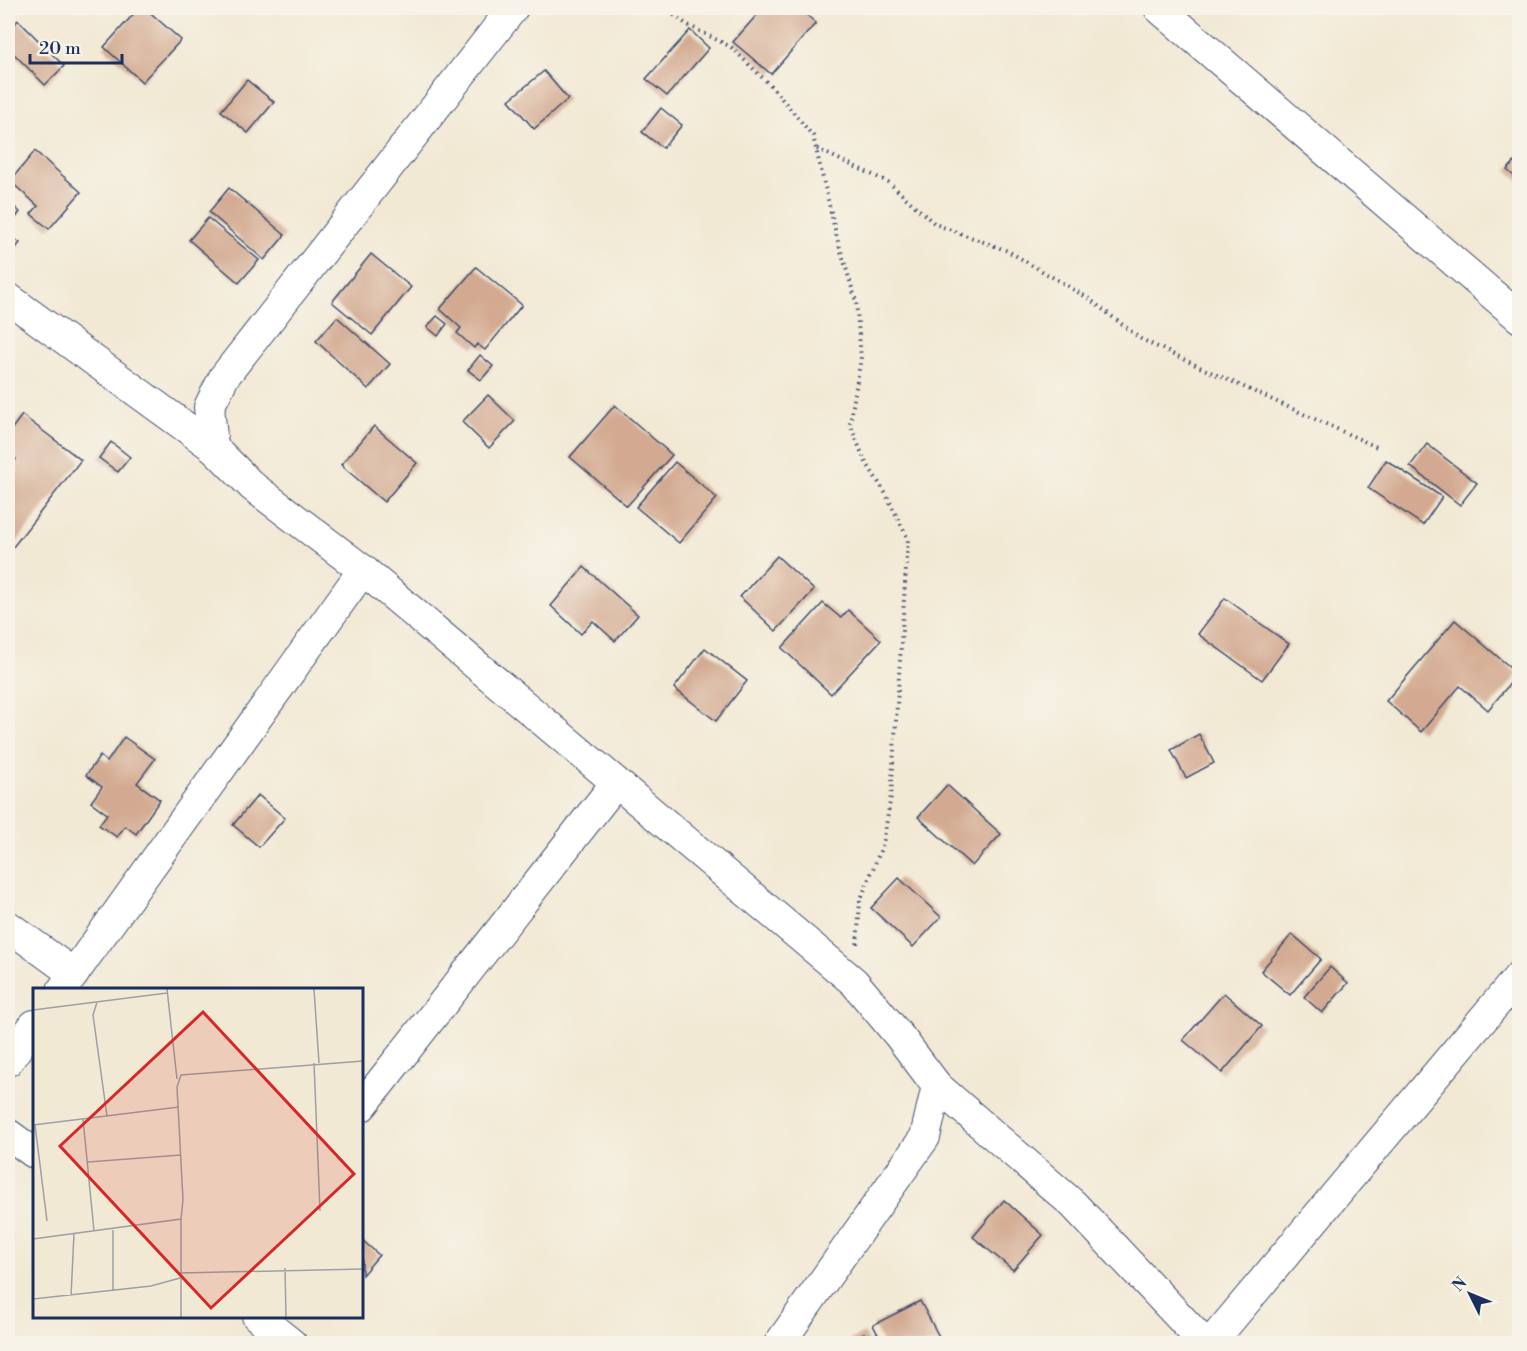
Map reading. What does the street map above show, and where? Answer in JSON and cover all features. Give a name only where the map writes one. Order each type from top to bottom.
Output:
[{"type":"street","points":[[213,447],[209,407],[224,377],[513,8]]},
{"type":"street","points":[[1159,8],[1520,318]]},
{"type":"street","points":[[8,297],[213,447],[252,486],[363,570],[854,982],[937,1086],[1073,1204],[1205,1344]]},
{"type":"street","points":[[8,926],[68,982],[363,570]]},
{"type":"street","points":[[363,1105],[616,783]]},
{"type":"street","points":[[1210,1344],[1520,975]]},
{"type":"street","points":[[8,1061],[33,1026]]},
{"type":"street","points":[[779,1344],[925,1137],[937,1086]]},
{"type":"street","points":[[8,1134],[33,1152]]},
{"type":"street","points":[[258,1318],[292,1344]]},
{"type":"path","points":[[664,8],[686,24],[731,47],[771,86],[813,136],[837,238],[856,302],[861,357],[850,424],[864,459],[887,496],[908,539],[891,796],[883,844],[860,902],[854,982]]},
{"type":"path","points":[[816,149],[888,182],[935,224],[1008,251],[1088,298],[1141,339],[1379,448]]},
{"type":"building","points":[[139,8],[145,8],[181,40],[142,82],[104,47]]},
{"type":"building","points":[[763,8],[798,8],[816,23],[771,74],[733,42]]},
{"type":"building","points":[[18,20],[64,66],[45,85],[8,48],[8,32]]},
{"type":"building","points":[[690,30],[709,48],[667,96],[646,79]]},
{"type":"building","points":[[544,71],[568,99],[534,129],[509,100]]},
{"type":"building","points":[[247,80],[274,102],[248,133],[221,111]]},
{"type":"building","points":[[661,108],[682,125],[663,148],[642,132]]},
{"type":"building","points":[[35,151],[81,192],[49,229],[31,214],[38,206],[10,181]]},
{"type":"building","points":[[1520,156],[1520,181],[1507,170]]},
{"type":"building","points":[[229,188],[285,235],[264,260],[209,212]]},
{"type":"building","points":[[8,201],[20,212],[8,228]]},
{"type":"building","points":[[208,218],[259,260],[239,283],[189,240]]},
{"type":"building","points":[[8,234],[20,243],[10,255],[8,253]]},
{"type":"building","points":[[371,254],[411,287],[372,335],[332,302]]},
{"type":"building","points":[[476,267],[522,305],[485,350],[477,344],[474,348],[457,333],[461,328],[440,309]]},
{"type":"building","points":[[437,316],[447,324],[438,336],[427,327]]},
{"type":"building","points":[[337,317],[390,364],[368,389],[316,341]]},
{"type":"building","points":[[480,355],[493,366],[481,380],[468,370]]},
{"type":"building","points":[[488,395],[515,421],[489,448],[462,422]]},
{"type":"building","points":[[615,405],[672,455],[627,506],[570,457]]},
{"type":"building","points":[[22,415],[81,460],[13,547],[8,543],[8,470],[16,459],[8,452],[8,434]]},
{"type":"building","points":[[374,426],[417,463],[384,502],[341,465]]},
{"type":"building","points":[[111,442],[130,457],[118,472],[99,458]]},
{"type":"building","points":[[1427,444],[1477,483],[1460,505],[1410,466]]},
{"type":"building","points":[[1386,460],[1442,497],[1423,525],[1368,488]]},
{"type":"building","points":[[675,462],[717,498],[679,543],[636,507]]},
{"type":"building","points":[[777,556],[814,590],[776,631],[740,597]]},
{"type":"building","points":[[584,567],[638,615],[615,641],[593,621],[581,634],[551,606]]},
{"type":"building","points":[[1225,598],[1289,644],[1262,680],[1198,634]]},
{"type":"building","points":[[823,603],[841,618],[848,610],[881,640],[831,694],[782,648]]},
{"type":"building","points":[[1455,620],[1518,674],[1488,710],[1460,686],[1421,732],[1386,701]]},
{"type":"building","points":[[705,648],[747,681],[716,721],[674,688]]},
{"type":"building","points":[[1199,734],[1214,763],[1186,778],[1171,750]]},
{"type":"building","points":[[124,737],[155,759],[137,783],[160,800],[136,834],[125,826],[117,837],[99,825],[107,814],[91,802],[102,787],[86,775],[100,756],[107,762]]},
{"type":"building","points":[[947,785],[1001,834],[972,866],[918,817]]},
{"type":"building","points":[[258,795],[285,818],[259,847],[233,825]]},
{"type":"building","points":[[899,878],[941,917],[913,947],[871,908]]},
{"type":"building","points":[[1292,934],[1321,959],[1290,995],[1261,971]]},
{"type":"building","points":[[1330,967],[1348,983],[1322,1013],[1304,997]]},
{"type":"building","points":[[1224,993],[1262,1026],[1222,1073],[1183,1040]]},
{"type":"building","points":[[1004,1200],[1043,1235],[1013,1270],[973,1237]]},
{"type":"building","points":[[363,1241],[379,1255],[363,1274]]},
{"type":"building","points":[[920,1301],[943,1344],[883,1344],[873,1325]]},
{"type":"building","points":[[864,1333],[869,1344],[843,1344]]}]
